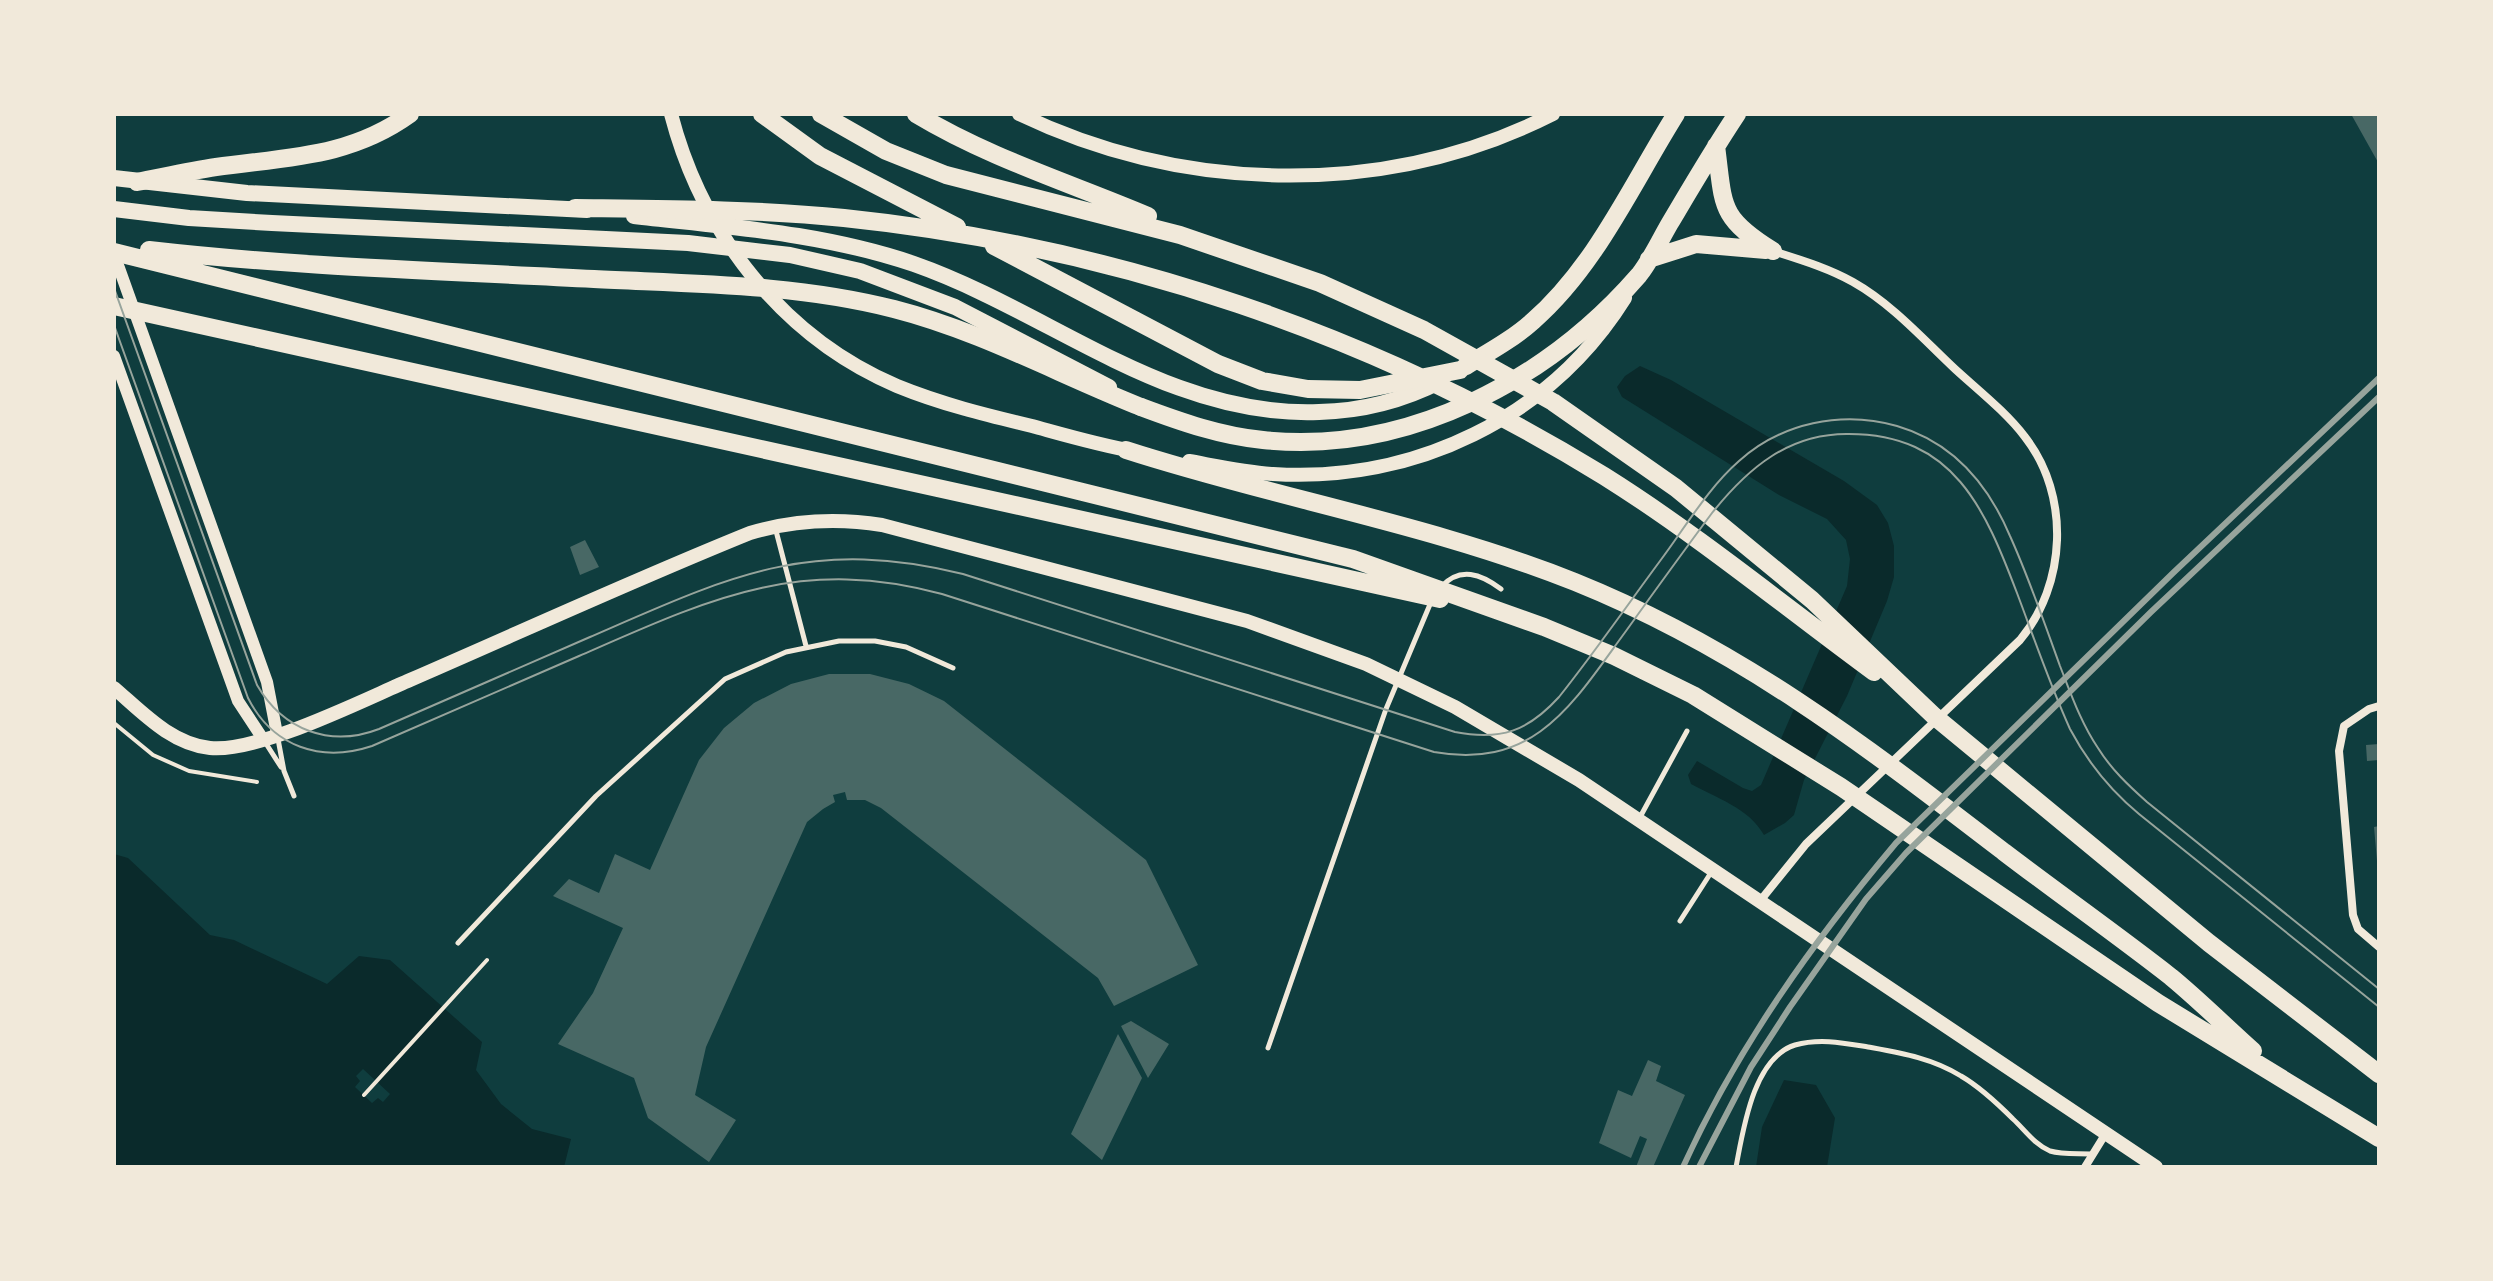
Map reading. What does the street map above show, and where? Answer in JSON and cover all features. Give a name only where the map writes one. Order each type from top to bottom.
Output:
[{"type":"highway","points":[[137,182],[217,167],[307,157],[352,145],[410,114]]},
{"type":"highway","points":[[762,114],[843,169],[1241,375],[1284,386],[1334,390],[1370,388],[1460,370],[1532,321],[1571,280],[1608,226],[1676,114]]},
{"type":"highway","points":[[821,114],[917,165],[971,183],[1139,223],[1217,246],[1320,283],[1391,315],[1512,377],[1647,466],[1812,600],[1934,716]]},
{"type":"highway","points":[[916,114],[1011,162],[1217,246]]},
{"type":"highway","points":[[114,251],[276,263],[734,285],[799,291],[894,309],[928,319],[1082,378],[1141,407],[1201,428],[1264,440],[1329,441],[1391,432],[1449,412],[1529,370],[1578,332],[1644,266],[1737,114]]},
{"type":"highway","points":[[1716,146],[1723,197],[1731,219],[1747,235],[1773,251]]},
{"type":"highway","points":[[575,208],[801,214],[951,232],[1029,247],[1136,272],[1276,317],[1444,388],[1584,464],[1702,543],[1934,716],[2255,980],[2379,1074]]},
{"type":"highway","points":[[1644,266],[1696,244],[1773,251]]},
{"type":"highway","points":[[114,251],[1353,559],[1513,615],[1614,656],[1693,695],[1830,780],[2158,1003],[2379,1138]]},
{"type":"highway","points":[[114,306],[1513,615]]},
{"type":"highway","points":[[1126,450],[1201,474],[1478,548],[1576,583],[1715,649],[1847,732],[2173,979],[2285,1080]]},
{"type":"main road","points":[[671,114],[693,182],[728,244],[778,306],[812,336],[871,373],[918,394],[971,411],[1126,450],[1250,472],[1297,475],[1361,470],[1435,451],[1498,422],[1538,396],[1589,348],[1613,317],[1644,266]]},
{"type":"main road","points":[[1019,114],[1057,131],[1128,153],[1200,168],[1273,177],[1335,175],[1411,164],[1478,146],[1553,114]]},
{"type":"main road","points":[[114,178],[247,193],[575,208],[779,231],[862,248],[947,277],[1163,383],[1203,398],[1245,408],[1332,412],[1374,405],[1418,392],[1460,370]]},
{"type":"main road","points":[[114,209],[272,223],[688,243],[759,250],[824,262],[890,281],[955,307],[1082,378]]},
{"type":"main road","points":[[114,688],[160,726],[186,742],[219,748],[234,747],[329,715],[714,547],[775,526],[836,520],[901,530],[1247,621],[1338,653],[1398,679],[1520,743],[2156,1167]]},
{"type":"street","points":[[114,251],[267,682],[270,736]]},
{"type":"street","points":[[1760,901],[1806,844],[2020,640],[2045,603],[2057,553],[2056,516],[2048,478],[2033,448],[2014,425],[1906,323],[1870,294],[1818,266],[1773,251]]},
{"type":"street","points":[[114,356],[238,701],[270,736]]},
{"type":"street","points":[[2379,706],[2344,726],[2339,751],[2353,915],[2358,929],[2379,947]]},
{"type":"street","points":[[2085,1167],[2106,1133]]},
{"type":"lane","points":[[775,526],[806,646]]},
{"type":"lane","points":[[1268,1048],[1398,679],[1434,596],[1449,578],[1461,573],[1484,576],[1501,589]]},
{"type":"lane","points":[[458,943],[596,796],[725,679],[786,652],[839,641],[875,641],[906,647],[953,668]]},
{"type":"lane","points":[[1639,820],[1687,731]]},
{"type":"lane","points":[[270,736],[294,796]]},
{"type":"lane","points":[[270,736],[284,771]]},
{"type":"lane","points":[[1680,921],[1713,869]]},
{"type":"lane","points":[[1736,1167],[1744,1123],[1766,1068],[1792,1046],[1816,1041],[1835,1041],[1915,1056],[1940,1064],[1976,1087],[2039,1145],[2060,1153],[2093,1154]]},
{"type":"path","points":[[114,723],[153,755],[189,771],[257,782]]},
{"type":"path","points":[[364,1095],[487,960]]},
{"type":"water","points":[[1640,366],[1671,380],[1844,481],[1877,505],[1888,523],[1894,546],[1894,577],[1887,601],[1847,696],[1804,780],[1794,815],[1764,835],[1741,811],[1691,784],[1688,775],[1697,761],[1743,788],[1752,791],[1761,785],[1847,586],[1850,559],[1846,540],[1827,519],[1779,495],[1622,397],[1617,387],[1625,376]]},
{"type":"water","points":[[114,854],[128,858],[210,935],[234,940],[327,984],[359,956],[390,960],[482,1042],[476,1070],[501,1104],[532,1129],[571,1139],[564,1167],[114,1167]]},
{"type":"water","points":[[1784,1080],[1816,1085],[1835,1118],[1827,1167],[1756,1167],[1762,1127]]},
{"type":"pier","points":[[363,1069],[390,1094],[383,1102],[378,1098],[372,1103],[355,1087],[360,1081],[356,1076]]},
{"type":"building","points":[[2351,114],[2379,114],[2379,164]]},
{"type":"building","points":[[585,540],[599,567],[580,575],[570,547]]},
{"type":"building","points":[[829,674],[870,674],[909,684],[944,701],[1146,860],[1198,965],[1114,1006],[1098,978],[881,808],[865,800],[847,800],[845,792],[833,795],[835,802],[807,822],[706,1047],[695,1095],[736,1120],[709,1162],[648,1118],[634,1078],[558,1044],[593,993],[623,928],[553,896],[569,879],[599,893],[615,854],[650,870],[699,760],[724,728],[754,703],[791,684]]},
{"type":"building","points":[[2379,744],[2379,760],[2367,761],[2366,745]]},
{"type":"building","points":[[2379,826],[2379,861],[2377,861],[2374,827]]},
{"type":"building","points":[[1131,1021],[1169,1044],[1148,1078],[1121,1026]]},
{"type":"building","points":[[1118,1034],[1142,1078],[1102,1160],[1071,1134]]},
{"type":"building","points":[[1648,1060],[1661,1066],[1656,1081],[1685,1095],[1653,1167],[1636,1167],[1647,1139],[1640,1136],[1631,1158],[1599,1143],[1618,1090],[1632,1096]]},
{"type":"tram line","points":[[114,288],[257,685],[280,714],[309,731],[326,735],[361,734],[379,729],[685,596],[728,581],[814,561],[859,559],[908,563],[963,574],[1455,732],[1500,734],[1525,725],[1559,697],[1707,496],[1739,461],[1774,437],[1813,423],[1855,419],[1897,426],[1917,433],[1951,454],[1991,499],[2024,568],[2081,718],[2114,770],[2147,802],[2379,989]]},
{"type":"tram line","points":[[114,325],[248,698],[258,715],[285,739],[300,747],[335,753],[372,746],[712,601],[755,589],[843,579],[891,583],[942,594],[1434,752],[1469,755],[1500,751],[1526,741],[1569,706],[1712,513],[1755,468],[1789,447],[1827,435],[1885,437],[1915,447],[1940,462],[1960,482],[1977,506],[2005,562],[2070,729],[2109,786],[2139,814],[2379,1007]]},
{"type":"railway","points":[[1683,1167],[1727,1080],[1778,998],[1835,919],[1896,843],[2379,378]]},
{"type":"railway","points":[[1699,1167],[1751,1067],[1790,1007],[1866,899],[1906,853],[2151,612],[2379,397]]}]
